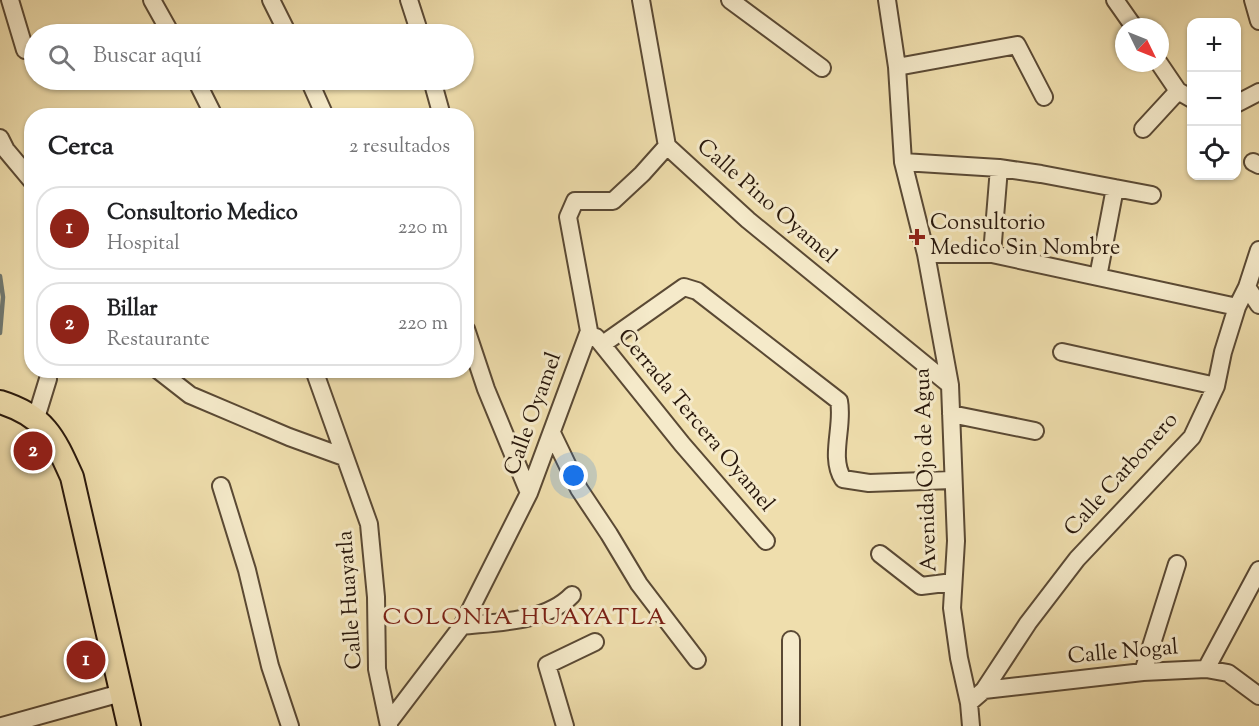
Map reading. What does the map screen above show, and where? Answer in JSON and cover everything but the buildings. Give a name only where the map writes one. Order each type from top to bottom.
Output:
[{"type":"main road","points":[[0,402],[36,418],[57,443],[72,477],[129,726]]},
{"type":"street","points":[[10,0],[24,47]]},
{"type":"street","points":[[152,0],[165,24]]},
{"type":"street","points":[[271,0],[283,24]]},
{"type":"street","points":[[409,0],[417,24]]},
{"type":"street","name":"Calle Pino Oyamel","points":[[641,0],[667,146],[748,220],[950,385]]},
{"type":"street","points":[[730,0],[822,68]]},
{"type":"street","name":"Avenida Ojo de Agua","points":[[887,0],[897,68],[903,162],[926,254],[950,385],[956,542],[952,608],[959,658],[969,703],[970,726]]},
{"type":"street","points":[[1115,0],[1128,18]]},
{"type":"street","points":[[1253,0],[1259,21]]},
{"type":"street","points":[[897,68],[1017,45],[1044,97]]},
{"type":"street","points":[[1143,129],[1185,95],[1166,72]]},
{"type":"street","points":[[201,90],[210,108]]},
{"type":"street","points":[[313,90],[321,108]]},
{"type":"street","points":[[435,90],[440,108]]},
{"type":"street","points":[[1241,101],[1259,92]]},
{"type":"street","points":[[0,138],[6,150],[24,171]]},
{"type":"street","points":[[589,331],[568,218],[575,201],[613,201],[667,146]]},
{"type":"street","points":[[903,162],[999,168],[1152,195]]},
{"type":"street","points":[[992,254],[999,168]]},
{"type":"street","points":[[1098,277],[1115,188]]},
{"type":"street","name":"Calle Carbonero","points":[[969,703],[984,690],[1028,623],[1077,560],[1192,437],[1216,386],[1223,352],[1237,307],[1259,250]]},
{"type":"street","points":[[926,254],[992,254],[1237,307]]},
{"type":"street","points":[[1247,286],[1259,305]]},
{"type":"street","points":[[603,344],[684,287],[697,291],[838,401],[841,413],[836,469],[843,479],[868,483],[952,480]]},
{"type":"street","name":"Cerrada Tercera Oyamel","points":[[589,331],[603,344],[682,444],[766,541]]},
{"type":"street","name":"Calle Oyamel","points":[[389,724],[462,626],[529,493],[589,331]]},
{"type":"street","points":[[1062,352],[1216,386]]},
{"type":"street","points":[[474,353],[486,389],[529,493]]},
{"type":"street","points":[[168,378],[190,395],[344,457]]},
{"type":"street","name":"Calle Huayatla","points":[[317,378],[369,524],[376,597],[377,669],[389,724]]},
{"type":"street","points":[[36,418],[48,379]]},
{"type":"street","points":[[951,414],[1035,431]]},
{"type":"street","points":[[552,433],[579,489],[639,584],[697,660]]},
{"type":"street","points":[[221,486],[247,570],[270,666],[290,726]]},
{"type":"street","points":[[880,554],[921,586],[953,582]]},
{"type":"street","points":[[1143,672],[1178,564]]},
{"type":"street","points":[[1206,669],[1259,570]]},
{"type":"street","points":[[462,626],[540,614],[564,603],[572,595]]},
{"type":"street","points":[[791,640],[791,726]]},
{"type":"street","points":[[565,726],[547,666],[595,642]]},
{"type":"street","name":"Calle Nogal","points":[[984,690],[1143,672],[1206,669],[1228,673],[1259,696]]},
{"type":"street","points":[[3,726],[121,693]]},
{"type":"waterway","points":[[0,276],[3,297],[0,333]]},
{"type":"place","name":"Consultorio Medico Sin Nombre","points":[[917,237]]},
{"type":"place","name":"Billar","points":[[33,451]]},
{"type":"place","name":"Consultorio Medico","points":[[86,660]]},
{"type":"district","name":"COLONIA HUAYATLA","points":[[525,618]]}]
